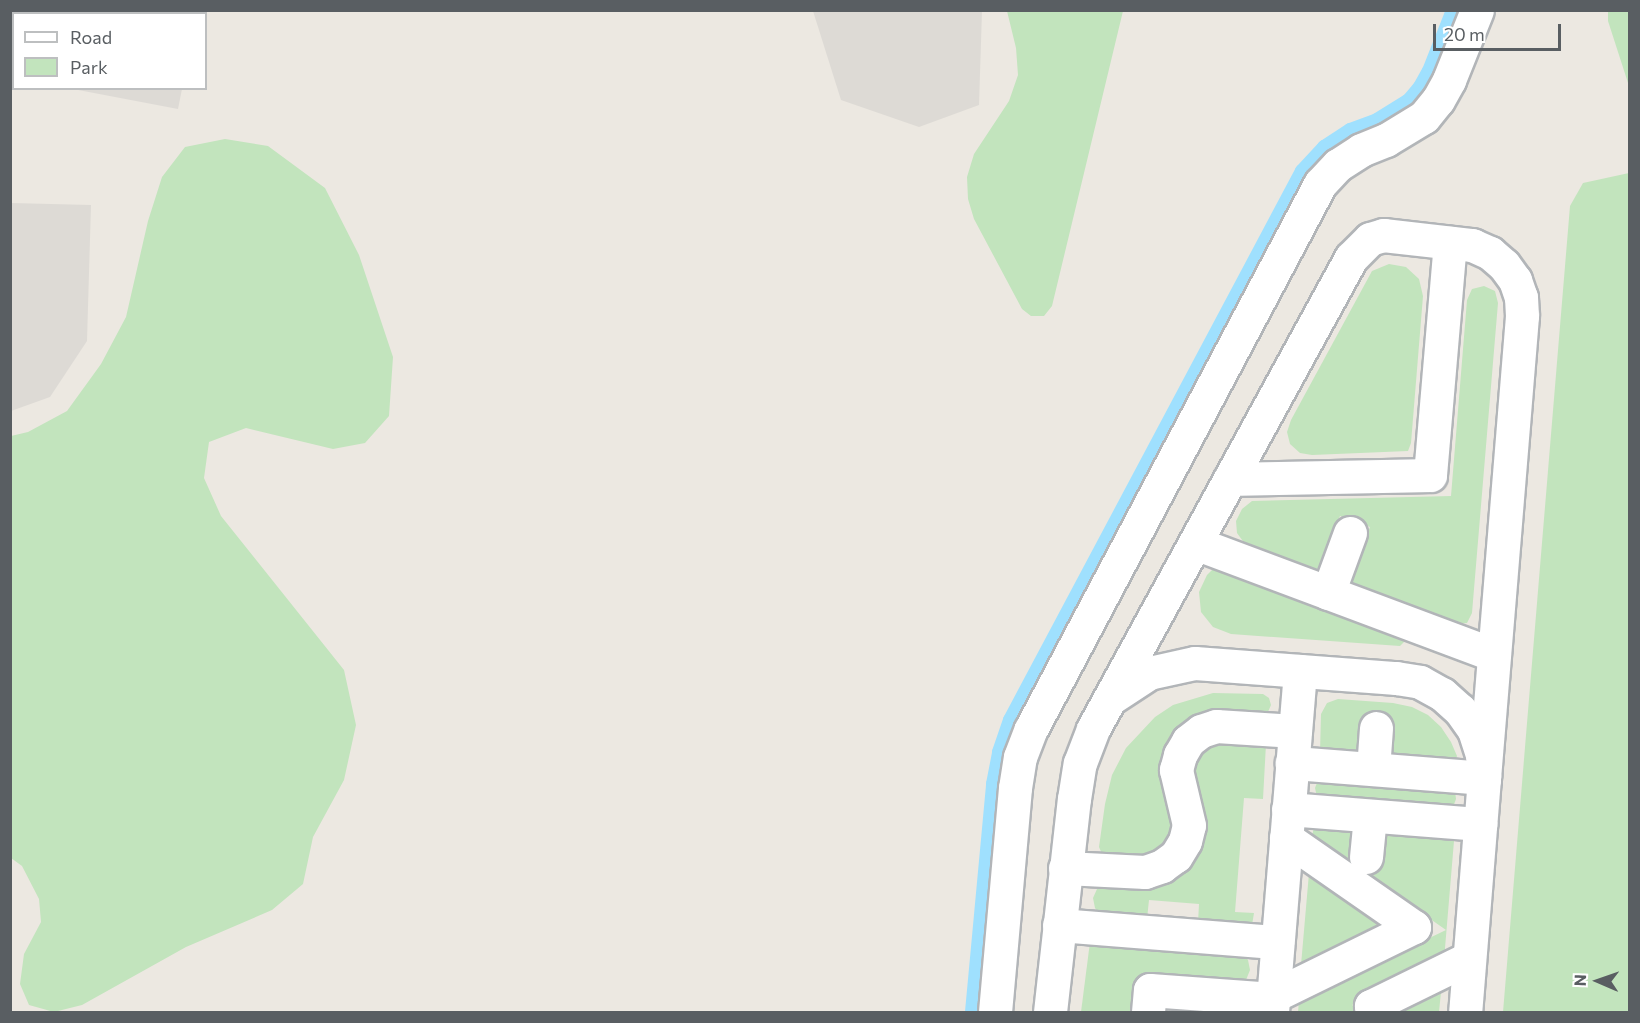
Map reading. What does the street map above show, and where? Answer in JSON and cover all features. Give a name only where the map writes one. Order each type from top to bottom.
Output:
[{"type":"street","points":[[995,1012],[1015,788],[1020,757],[1031,729],[1320,184],[1338,165],[1361,150],[1386,140],[1424,117],[1438,100],[1449,80],[1477,10]]},
{"type":"street","points":[[1050,1012],[1065,868],[1080,764],[1093,729],[1359,247],[1370,239],[1383,235],[1472,245],[1490,253],[1504,265],[1515,280],[1521,297],[1522,316],[1465,1012]]},
{"type":"street","points":[[1230,479],[1430,475],[1450,243]]},
{"type":"street","points":[[1328,593],[1350,533]]},
{"type":"street","points":[[1195,543],[1494,655]]},
{"type":"street","points":[[1110,699],[1139,678],[1172,666],[1195,663],[1396,678],[1420,682],[1442,694],[1460,710],[1474,730],[1482,754],[1484,778]]},
{"type":"street","points":[[1273,1003],[1300,671]]},
{"type":"street","points":[[1065,868],[1145,872],[1162,866],[1176,856],[1185,841],[1189,825],[1176,770],[1180,755],[1188,741],[1200,731],[1216,726],[1295,731]]},
{"type":"street","points":[[1373,769],[1376,728]]},
{"type":"street","points":[[1292,763],[1484,778]]},
{"type":"street","points":[[1287,824],[1370,816],[1480,824]]},
{"type":"street","points":[[1366,857],[1370,816]]},
{"type":"street","points":[[1148,1012],[1150,990],[1273,1003],[1414,927],[1287,824]]},
{"type":"street","points":[[1059,925],[1277,942]]},
{"type":"street","points":[[1380,1012],[1371,1006],[1469,958]]},
{"type":"shaded area","points":[[137,10],[148,12],[12,12],[11,77],[11,11]]},
{"type":"shaded area","points":[[813,11],[982,11],[979,105],[919,127],[841,100]]},
{"type":"shaded area","points":[[78,90],[182,90],[178,109]]},
{"type":"shaded area","points":[[11,203],[91,205],[87,341],[50,397],[11,411]]},
{"type":"green space","points":[[1007,11],[1123,11],[1052,306],[1044,316],[1031,316],[1022,309],[974,219],[968,199],[967,177],[974,154],[1009,101],[1018,75],[1016,48]]},
{"type":"green space","points":[[1608,11],[1629,11],[1629,86],[1608,21]]},
{"type":"green space","points":[[225,139],[268,146],[325,188],[359,255],[393,357],[389,416],[365,443],[333,449],[246,428],[209,442],[204,478],[221,516],[344,670],[356,725],[344,780],[313,837],[303,884],[272,910],[186,947],[82,1005],[54,1012],[29,1005],[20,984],[24,954],[41,922],[39,899],[22,866],[11,858],[11,436],[28,432],[67,411],[101,364],[126,317],[148,221],[162,177],[185,147]]},
{"type":"green space","points":[[1629,173],[1629,1012],[1503,1012],[1570,206],[1583,183]]},
{"type":"green space","points":[[1389,264],[1406,267],[1419,279],[1423,296],[1411,443],[1408,451],[1312,455],[1300,453],[1290,444],[1287,432],[1291,420],[1372,271]]},
{"type":"green space","points":[[1484,286],[1495,291],[1498,303],[1472,613],[1467,623],[1456,624],[1354,585],[1351,577],[1370,527],[1340,516],[1317,570],[1245,544],[1237,533],[1236,521],[1242,509],[1252,501],[1451,496],[1467,300],[1472,289]]},
{"type":"green space","points":[[1213,569],[1220,569],[1402,637],[1404,642],[1400,646],[1231,634],[1213,627],[1201,612],[1199,592],[1207,575]]},
{"type":"green space","points":[[1213,693],[1263,694],[1269,698],[1271,705],[1268,712],[1260,715],[1195,719],[1175,823],[1166,847],[1144,859],[1102,854],[1099,847],[1105,804],[1112,775],[1126,748],[1155,717],[1173,705]]},
{"type":"green space","points":[[1338,699],[1393,703],[1412,707],[1428,715],[1441,727],[1451,742],[1457,756],[1455,763],[1365,752],[1320,753],[1321,714],[1327,703]]},
{"type":"green space","points":[[1206,742],[1266,744],[1263,799],[1244,798],[1235,912],[1254,913],[1252,925],[1198,923],[1199,904],[1149,900],[1147,919],[1101,916],[1095,908],[1093,898],[1097,889],[1105,883],[1168,878],[1189,771]]},
{"type":"green space","points":[[1318,780],[1455,791],[1456,799],[1453,807],[1317,797],[1315,788]]},
{"type":"green space","points":[[1315,823],[1377,832],[1452,834],[1454,841],[1444,960],[1352,1005],[1363,1012],[1298,1012],[1299,1001],[1446,930],[1312,836]]},
{"type":"green space","points":[[1309,873],[1383,925],[1301,965]]},
{"type":"green space","points":[[1090,942],[1242,952],[1248,960],[1250,970],[1246,980],[1239,987],[1138,1012],[1081,1012]]},
{"type":"green space","points":[[1442,982],[1439,1012],[1396,1012],[1389,1007]]},
{"type":"waterway","points":[[972,1012],[993,784],[999,752],[1010,720],[1302,171],[1324,147],[1350,130],[1377,120],[1409,100],[1429,71],[1453,10]]}]
